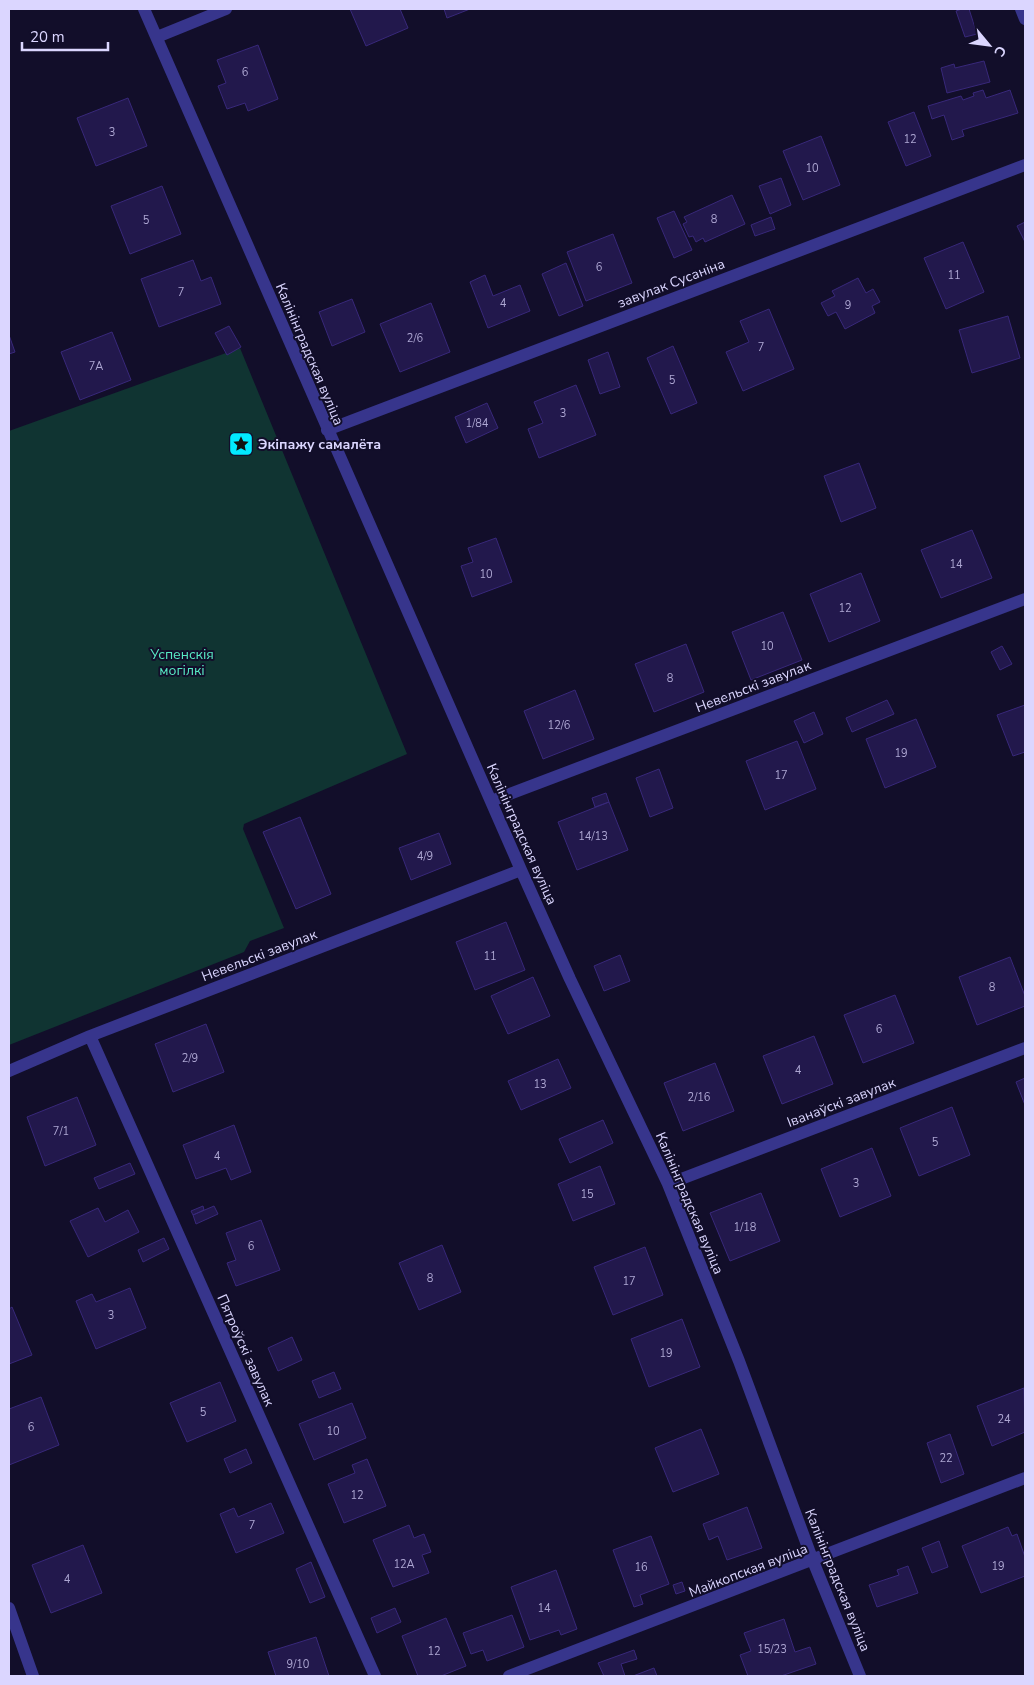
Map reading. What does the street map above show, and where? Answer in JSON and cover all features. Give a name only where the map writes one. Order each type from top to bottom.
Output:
[{"type":"street","name":"Калінінградская вуліца","points":[[144,9],[521,870],[570,979],[668,1184],[739,1361],[813,1561],[860,1676]]},
{"type":"street","points":[[157,37],[226,9]]},
{"type":"street","points":[[1021,9],[1025,19]]},
{"type":"street","name":"завулак Сусаніна","points":[[327,430],[1025,165]]},
{"type":"street","name":"Невельскі завулак","points":[[491,801],[1025,599]]},
{"type":"street","name":"Невельскі завулак","points":[[9,1071],[90,1036],[521,870]]},
{"type":"street","name":"Пятроўскі завулак","points":[[90,1036],[374,1676]]},
{"type":"street","name":"Іванаўскі завулак","points":[[668,1184],[1025,1048]]},
{"type":"street","name":"Майкопская вуліца","points":[[509,1676],[813,1561],[1025,1478]]},
{"type":"street","points":[[9,1608],[33,1676]]},
{"type":"green space","name":"Успенскія могілкі","points":[[240,348],[407,754],[244,824],[243,829],[284,928],[250,941],[244,952],[9,1045],[9,431]]},
{"type":"building","points":[[350,9],[400,9],[408,28],[366,46]]},
{"type":"building","points":[[444,9],[470,9],[447,18]]},
{"type":"building","points":[[969,9],[977,34],[965,37],[956,11]]},
{"type":"building","points":[[258,45],[278,99],[248,111],[245,103],[227,109],[218,86],[226,83],[217,60]]},
{"type":"building","points":[[984,61],[990,82],[947,93],[941,68],[954,64],[955,68]]},
{"type":"building","points":[[983,90],[986,98],[1010,90],[1018,113],[962,130],[964,136],[952,140],[944,115],[932,119],[928,106],[961,96],[963,100],[974,96],[973,93]]},
{"type":"building","points":[[128,98],[147,146],[96,166],[77,118]]},
{"type":"building","points":[[914,112],[931,156],[906,166],[888,122]]},
{"type":"building","points":[[821,136],[840,185],[803,200],[783,151]]},
{"type":"building","points":[[781,178],[791,205],[770,214],[759,186]]},
{"type":"building","points":[[162,186],[181,234],[130,254],[111,206]]},
{"type":"building","points":[[732,195],[745,224],[705,242],[703,238],[696,242],[693,236],[689,237],[683,224],[687,222],[684,217]]},
{"type":"building","points":[[674,211],[692,250],[674,258],[657,218]]},
{"type":"building","points":[[771,217],[775,229],[755,236],[751,225]]},
{"type":"building","points":[[1025,222],[1025,242],[1017,226]]},
{"type":"building","points":[[613,234],[632,283],[586,301],[567,252]]},
{"type":"building","points":[[963,242],[984,292],[946,309],[924,258]]},
{"type":"building","points":[[193,260],[201,281],[211,277],[221,304],[159,327],[141,279]]},
{"type":"building","points":[[566,263],[583,306],[559,316],[542,274]]},
{"type":"building","points":[[485,275],[493,296],[520,285],[530,311],[488,328],[470,282]]},
{"type":"building","points":[[858,278],[866,293],[873,289],[880,302],[872,306],[875,313],[845,329],[836,312],[828,316],[821,303],[835,296],[832,291]]},
{"type":"building","points":[[352,299],[365,332],[332,346],[319,312]]},
{"type":"building","points":[[431,303],[450,352],[400,372],[380,324]]},
{"type":"building","points":[[769,309],[794,369],[743,391],[726,352],[749,342],[740,321]]},
{"type":"building","points":[[1008,316],[1020,358],[972,373],[959,330]]},
{"type":"building","points":[[229,326],[241,347],[227,355],[215,333]]},
{"type":"building","points":[[112,332],[131,380],[80,400],[61,352]]},
{"type":"building","points":[[9,335],[15,352],[9,354]]},
{"type":"building","points":[[673,346],[697,403],[671,414],[647,358]]},
{"type":"building","points":[[608,352],[620,387],[600,394],[588,360]]},
{"type":"building","points":[[576,385],[596,435],[539,458],[528,429],[543,423],[534,402]]},
{"type":"building","points":[[487,403],[498,428],[466,443],[455,417]]},
{"type":"building","points":[[859,463],[876,508],[841,522],[824,476]]},
{"type":"building","points":[[972,530],[992,578],[941,598],[921,550]]},
{"type":"building","points":[[496,538],[512,582],[472,597],[461,566],[473,562],[468,548]]},
{"type":"building","points":[[861,573],[880,621],[829,642],[810,594]]},
{"type":"building","points":[[783,612],[802,660],[751,680],[732,632]]},
{"type":"building","points":[[686,644],[704,692],[654,712],[635,664]]},
{"type":"building","points":[[1002,646],[1012,664],[1000,670],[991,652]]},
{"type":"building","points":[[575,690],[594,739],[543,759],[524,711]]},
{"type":"building","points":[[887,700],[894,714],[852,732],[846,718]]},
{"type":"building","points":[[1025,705],[1025,752],[1013,756],[997,715]]},
{"type":"building","points":[[814,712],[823,734],[804,743],[794,721]]},
{"type":"building","points":[[916,719],[936,767],[885,788],[866,739]]},
{"type":"building","points":[[797,741],[816,789],[765,810],[746,761]]},
{"type":"building","points":[[659,769],[673,808],[650,817],[636,778]]},
{"type":"building","points":[[606,793],[609,802],[595,807],[592,798]]},
{"type":"building","points":[[609,802],[628,850],[577,870],[558,822]]},
{"type":"building","points":[[300,817],[331,894],[296,909],[263,832]]},
{"type":"building","points":[[439,833],[451,864],[411,880],[399,848]]},
{"type":"building","points":[[506,922],[525,970],[475,990],[456,942]]},
{"type":"building","points":[[620,955],[630,981],[604,991],[594,966]]},
{"type":"building","points":[[1010,957],[1025,996],[1025,1006],[977,1025],[959,977]]},
{"type":"building","points":[[533,977],[550,1016],[508,1034],[491,996]]},
{"type":"building","points":[[895,995],[914,1043],[863,1063],[844,1015]]},
{"type":"building","points":[[206,1024],[224,1072],[173,1092],[155,1044]]},
{"type":"building","points":[[814,1036],[833,1084],[782,1104],[763,1056]]},
{"type":"building","points":[[558,1059],[571,1088],[521,1110],[508,1081]]},
{"type":"building","points":[[715,1063],[734,1111],[683,1131],[664,1083]]},
{"type":"building","points":[[1025,1078],[1025,1105],[1016,1082]]},
{"type":"building","points":[[77,1097],[96,1145],[45,1166],[27,1117]]},
{"type":"building","points":[[952,1107],[970,1155],[919,1176],[900,1128]]},
{"type":"building","points":[[603,1120],[613,1143],[570,1163],[559,1139]]},
{"type":"building","points":[[234,1125],[251,1172],[231,1180],[226,1168],[196,1179],[183,1145]]},
{"type":"building","points":[[872,1148],[891,1196],[840,1217],[821,1169]]},
{"type":"building","points":[[130,1163],[135,1174],[99,1189],[94,1178]]},
{"type":"building","points":[[600,1166],[615,1204],[573,1221],[558,1184]]},
{"type":"building","points":[[761,1193],[780,1241],[730,1261],[710,1213]]},
{"type":"building","points":[[203,1206],[204,1210],[193,1215],[191,1211]]},
{"type":"building","points":[[214,1206],[218,1214],[196,1224],[193,1215]]},
{"type":"building","points":[[98,1208],[105,1222],[128,1210],[139,1232],[88,1257],[70,1221]]},
{"type":"building","points":[[261,1220],[280,1270],[236,1286],[227,1263],[236,1260],[226,1233]]},
{"type":"building","points":[[164,1238],[169,1249],[143,1262],[138,1250]]},
{"type":"building","points":[[442,1245],[461,1292],[419,1310],[399,1263]]},
{"type":"building","points":[[645,1247],[663,1295],[613,1315],[594,1267]]},
{"type":"building","points":[[130,1288],[146,1328],[96,1349],[76,1301],[92,1294],[96,1302]]},
{"type":"building","points":[[12,1307],[32,1355],[9,1364],[9,1309]]},
{"type":"building","points":[[682,1319],[700,1367],[649,1387],[631,1339]]},
{"type":"building","points":[[292,1337],[302,1360],[278,1371],[268,1348]]},
{"type":"building","points":[[334,1372],[341,1389],[319,1398],[312,1381]]},
{"type":"building","points":[[220,1382],[236,1421],[187,1442],[170,1403]]},
{"type":"building","points":[[1024,1388],[1025,1432],[992,1446],[977,1406]]},
{"type":"building","points":[[41,1397],[59,1445],[9,1465],[9,1409]]},
{"type":"building","points":[[352,1403],[366,1438],[314,1460],[299,1424]]},
{"type":"building","points":[[701,1429],[719,1474],[673,1492],[655,1448]]},
{"type":"building","points":[[950,1434],[964,1474],[941,1483],[927,1443]]},
{"type":"building","points":[[246,1449],[252,1463],[230,1473],[224,1459]]},
{"type":"building","points":[[367,1459],[386,1506],[344,1523],[328,1484],[355,1473],[352,1465]]},
{"type":"building","points":[[271,1503],[284,1533],[236,1553],[220,1514],[234,1508],[238,1517]]},
{"type":"building","points":[[747,1507],[762,1548],[727,1560],[718,1536],[709,1540],[703,1524]]},
{"type":"building","points":[[409,1525],[414,1538],[424,1534],[431,1552],[422,1555],[429,1573],[393,1587],[373,1540]]},
{"type":"building","points":[[1008,1527],[1012,1536],[1017,1534],[1025,1557],[1025,1576],[981,1593],[962,1546]]},
{"type":"building","points":[[651,1536],[669,1584],[640,1595],[643,1604],[634,1607],[613,1550]]},
{"type":"building","points":[[939,1541],[948,1567],[932,1573],[922,1548]]},
{"type":"building","points":[[83,1545],[102,1593],[51,1613],[32,1565]]},
{"type":"building","points":[[311,1562],[325,1597],[310,1603],[296,1569]]},
{"type":"building","points":[[908,1566],[918,1593],[877,1607],[869,1585],[899,1575],[897,1570]]},
{"type":"building","points":[[556,1570],[577,1629],[561,1635],[559,1630],[530,1640],[511,1587]]},
{"type":"building","points":[[682,1582],[685,1591],[676,1594],[673,1585]]},
{"type":"building","points":[[395,1608],[401,1622],[377,1633],[371,1618]]},
{"type":"building","points":[[512,1615],[524,1647],[487,1661],[483,1650],[471,1654],[463,1633]]},
{"type":"building","points":[[446,1618],[466,1666],[441,1676],[418,1676],[402,1636]]},
{"type":"building","points":[[784,1619],[795,1652],[810,1647],[816,1664],[781,1676],[748,1676],[740,1655],[751,1651],[744,1633]]},
{"type":"building","points":[[316,1637],[329,1676],[276,1676],[268,1652]]},
{"type":"building","points":[[634,1650],[637,1659],[621,1664],[625,1676],[604,1676],[598,1663]]},
{"type":"building","points":[[654,1668],[657,1676],[633,1676]]},
{"type":"place","name":"Экіпажу самалёта","points":[[241,444]]}]
